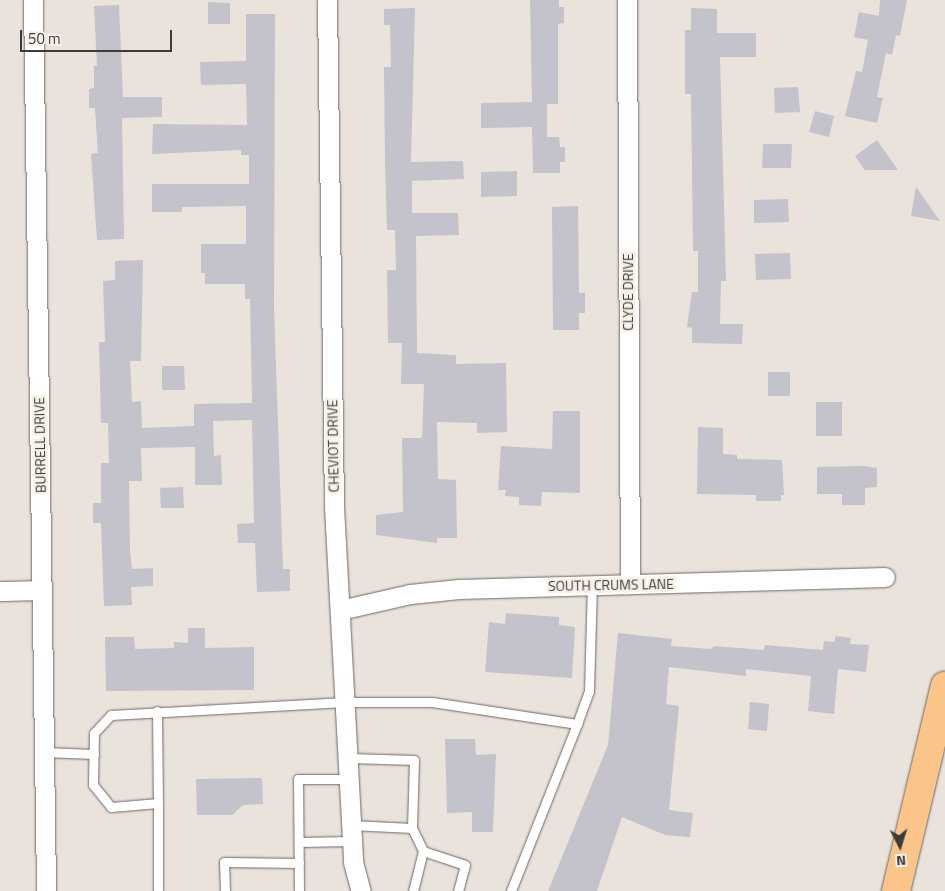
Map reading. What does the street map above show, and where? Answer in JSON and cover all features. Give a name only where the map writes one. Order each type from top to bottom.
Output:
[{"type":"highway","points":[[896,891],[945,686]]},
{"type":"street","name":"BURRELL DRIVE","points":[[34,0],[46,891]]},
{"type":"street","name":"CHEVIOT DRIVE","points":[[327,0],[334,507],[349,758],[351,833],[362,891]]},
{"type":"street","name":"CLYDE DRIVE","points":[[627,0],[630,584]]},
{"type":"street","name":"SOUTH CRUMS LANE","points":[[340,610],[410,594],[459,589],[885,577]]},
{"type":"street","points":[[0,591],[42,590]]},
{"type":"lane","points":[[511,891],[589,691],[592,585]]},
{"type":"lane","points":[[158,804],[111,807],[93,785],[94,733],[110,715],[345,702],[432,702],[577,724]]},
{"type":"lane","points":[[156,711],[158,891]]},
{"type":"lane","points":[[44,752],[94,754]]},
{"type":"lane","points":[[349,758],[414,760],[412,828],[423,851],[413,891]]},
{"type":"lane","points":[[299,891],[298,779],[350,779]]},
{"type":"lane","points":[[298,842],[351,833],[412,828]]},
{"type":"lane","points":[[423,851],[465,865],[458,891]]},
{"type":"lane","points":[[225,891],[224,862],[299,862]]},
{"type":"building","points":[[530,0],[559,0],[559,7],[564,7],[564,23],[558,24],[558,104],[547,104],[547,137],[559,137],[560,147],[565,147],[565,162],[560,162],[560,173],[533,173],[532,127],[481,128],[481,103],[532,102]]},
{"type":"building","points":[[880,0],[907,0],[900,36],[896,35],[892,55],[886,53],[877,97],[883,98],[877,123],[845,116],[856,71],[862,72],[868,40],[854,37],[859,12],[879,16]]},
{"type":"building","points":[[208,2],[230,3],[230,24],[208,24]]},
{"type":"building","points":[[119,5],[123,97],[162,97],[162,117],[122,118],[124,239],[97,240],[91,154],[98,153],[95,108],[89,108],[89,89],[94,88],[94,66],[97,66],[94,6]]},
{"type":"building","points":[[415,8],[411,162],[463,161],[464,179],[412,181],[412,213],[458,213],[459,235],[416,236],[417,353],[456,355],[456,364],[506,363],[507,432],[477,433],[477,423],[437,422],[438,479],[456,480],[457,538],[437,538],[437,543],[376,535],[376,515],[403,512],[402,438],[422,438],[424,384],[401,384],[402,343],[388,343],[387,270],[396,270],[395,230],[387,230],[385,164],[384,67],[391,67],[390,25],[384,25],[384,9]]},
{"type":"building","points":[[691,8],[717,9],[717,33],[756,33],[756,57],[720,57],[726,281],[721,281],[720,324],[743,324],[742,344],[692,343],[692,328],[687,327],[692,292],[698,292],[698,251],[693,251],[691,94],[685,94],[685,30],[691,30]]},
{"type":"building","points":[[246,14],[275,14],[274,308],[283,569],[290,569],[290,591],[257,592],[255,543],[238,543],[237,524],[254,523],[252,420],[213,421],[214,456],[221,455],[222,485],[195,485],[195,447],[141,448],[142,481],[129,481],[130,550],[132,569],[153,568],[153,586],[131,587],[132,605],[104,606],[101,523],[93,523],[93,503],[101,503],[101,463],[109,463],[108,423],[101,423],[99,342],[105,342],[103,281],[115,280],[115,261],[143,260],[141,361],[130,361],[132,402],[141,401],[142,428],[194,426],[194,404],[252,403],[250,299],[245,299],[245,284],[205,284],[205,273],[201,273],[201,244],[246,244],[246,206],[182,207],[182,212],[152,212],[152,184],[249,184],[249,155],[241,155],[241,150],[152,154],[153,124],[247,125],[246,84],[201,85],[200,62],[246,61]]},
{"type":"building","points":[[798,87],[800,112],[775,113],[774,88]]},
{"type":"building","points":[[815,111],[834,116],[829,137],[809,132]]},
{"type":"building","points":[[877,140],[898,170],[865,170],[855,156]]},
{"type":"building","points":[[763,144],[792,144],[791,168],[762,168]]},
{"type":"building","points":[[517,171],[517,196],[481,197],[481,172]]},
{"type":"building","points":[[916,187],[940,221],[911,216]]},
{"type":"building","points":[[788,199],[789,222],[754,223],[754,200]]},
{"type":"building","points":[[578,206],[579,293],[585,293],[585,313],[579,313],[579,330],[553,330],[552,207]]},
{"type":"building","points":[[790,253],[791,279],[756,280],[755,254]]},
{"type":"building","points":[[162,366],[184,366],[185,390],[162,390]]},
{"type":"building","points":[[768,372],[790,372],[790,396],[768,396]]},
{"type":"building","points":[[816,402],[842,402],[842,436],[816,436]]},
{"type":"building","points":[[553,411],[580,411],[580,493],[542,492],[541,506],[519,505],[519,497],[505,496],[506,490],[498,490],[501,446],[552,449]]},
{"type":"building","points":[[698,427],[723,428],[723,454],[737,455],[737,459],[782,460],[784,495],[781,495],[781,501],[756,501],[756,495],[697,494]]},
{"type":"building","points":[[863,466],[877,468],[877,487],[865,488],[865,505],[842,505],[842,494],[817,494],[817,467]]},
{"type":"building","points":[[183,487],[184,508],[161,508],[160,488]]},
{"type":"building","points":[[506,613],[559,617],[559,625],[575,627],[572,678],[485,672],[489,622],[505,624]]},
{"type":"building","points":[[188,628],[205,628],[205,648],[254,647],[254,690],[106,691],[105,637],[134,637],[135,649],[174,648],[174,642],[188,643]]},
{"type":"building","points":[[618,633],[672,639],[671,646],[711,649],[714,646],[764,650],[765,645],[823,650],[824,641],[835,642],[835,636],[851,638],[850,644],[869,645],[866,672],[838,669],[834,714],[808,711],[811,676],[746,669],[746,676],[669,667],[666,704],[679,706],[669,810],[693,813],[690,837],[665,835],[622,817],[597,891],[548,891],[608,745]]},
{"type":"building","points":[[750,702],[769,704],[767,731],[748,729]]},
{"type":"building","points":[[445,739],[475,739],[476,755],[496,754],[493,832],[472,832],[472,812],[447,813]]},
{"type":"building","points":[[262,778],[263,804],[243,805],[232,815],[197,815],[196,779]]}]
